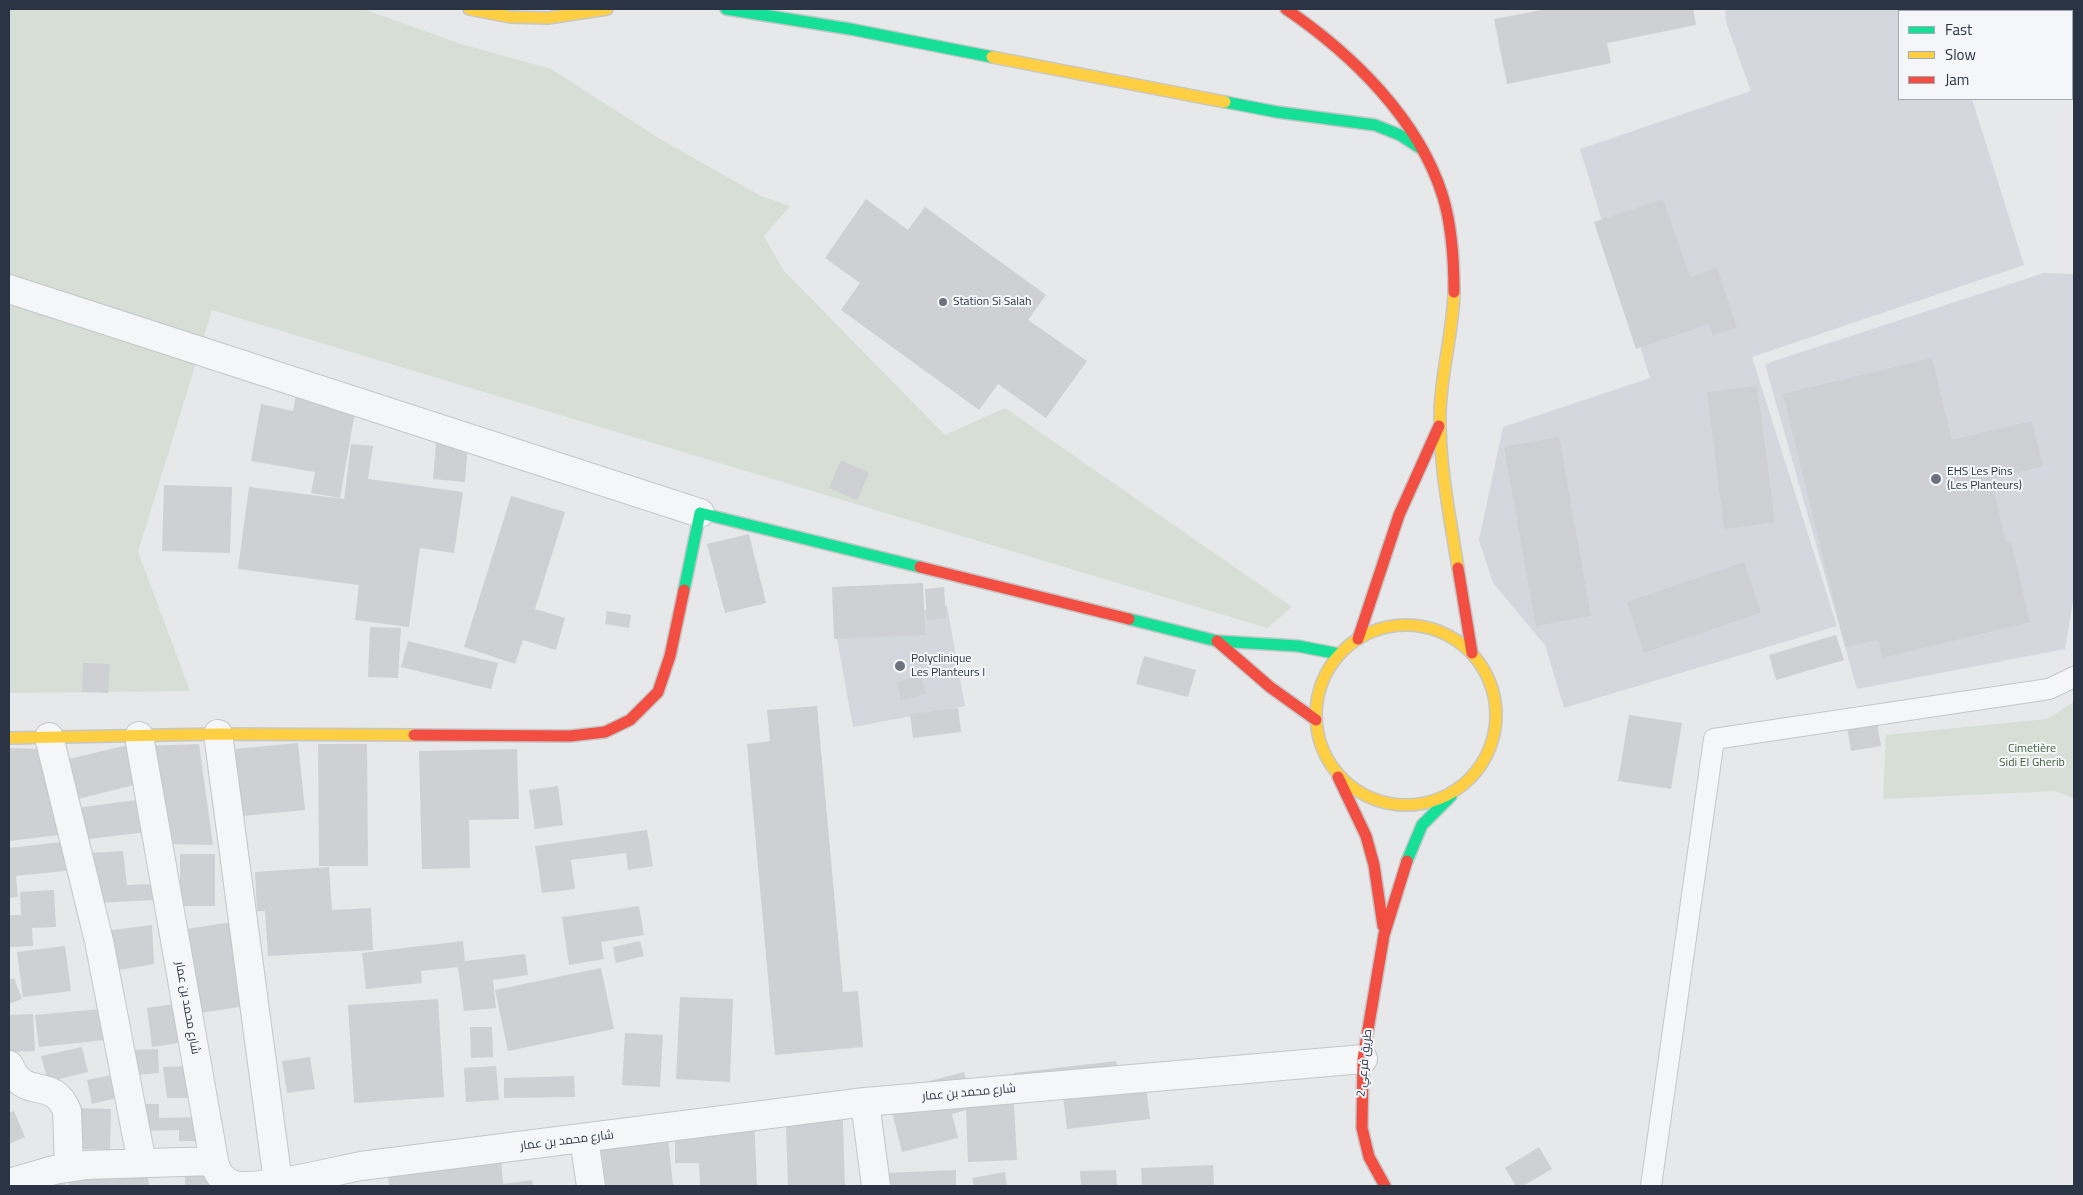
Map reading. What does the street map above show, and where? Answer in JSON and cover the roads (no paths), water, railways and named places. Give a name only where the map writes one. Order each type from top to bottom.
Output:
[{"type":"main road","points":[[469,9],[510,17],[548,18],[607,9]]},
{"type":"main road","points":[[726,9],[850,29],[1267,110],[1375,125],[1400,135],[1423,150]]},
{"type":"main road","points":[[1286,9],[1308,22],[1348,58],[1388,101],[1423,150],[1443,196],[1453,256],[1453,310],[1440,425],[1454,549],[1472,653]]},
{"type":"main road","points":[[1358,639],[1399,515],[1440,425]]},
{"type":"main road","points":[[9,738],[218,734],[570,736],[605,732],[630,720],[658,692],[670,656],[700,513],[1217,641],[1298,646],[1339,654]]},
{"type":"main road","points":[[1460,788],[1435,801],[1408,805],[1380,801],[1356,790],[1336,771],[1322,748],[1316,720],[1318,697],[1326,674],[1339,654],[1358,639],[1380,628],[1405,625],[1430,628],[1453,638],[1472,653]]},
{"type":"main road","points":[[1217,641],[1270,687],[1316,720]]},
{"type":"main road","name":"طريق فرعي 2","points":[[1385,1186],[1369,1157],[1362,1128],[1361,1094],[1364,1060],[1384,936],[1402,873],[1422,825],[1481,766],[1494,739],[1497,708],[1489,678],[1472,653]]},
{"type":"main road","name":"طريق فرعي 2","points":[[1336,771],[1366,836],[1374,865],[1384,936]]},
{"type":"street","points":[[9,289],[700,513]]},
{"type":"street","points":[[218,734],[278,1182]]},
{"type":"street","name":"شارع محمد بن عمار","points":[[140,736],[214,1161],[216,1170],[221,1177],[236,1186],[362,1176],[584,1139],[865,1102],[1364,1060]]},
{"type":"street","points":[[49,737],[99,940],[142,1163]]},
{"type":"street","points":[[9,1064],[16,1078],[17,1087],[53,1092],[64,1103],[67,1111],[69,1167]]},
{"type":"street","points":[[865,1102],[876,1186]]},
{"type":"street","points":[[584,1139],[591,1186]]},
{"type":"street","points":[[9,1183],[69,1167],[214,1161]]},
{"type":"lane","points":[[1652,1186],[1714,739],[2049,689],[2074,677]]},
{"type":"place","name":"Station Si Salah","points":[[943,302]]},
{"type":"place","name":"EHS Les Pins (Les Planteurs)","points":[[1936,479]]},
{"type":"place","name":"Polyclinique Les Planteurs I","points":[[900,666]]},
{"type":"park label","name":"Cimetière Sidi El Gherib","points":[[2032,756]]}]
